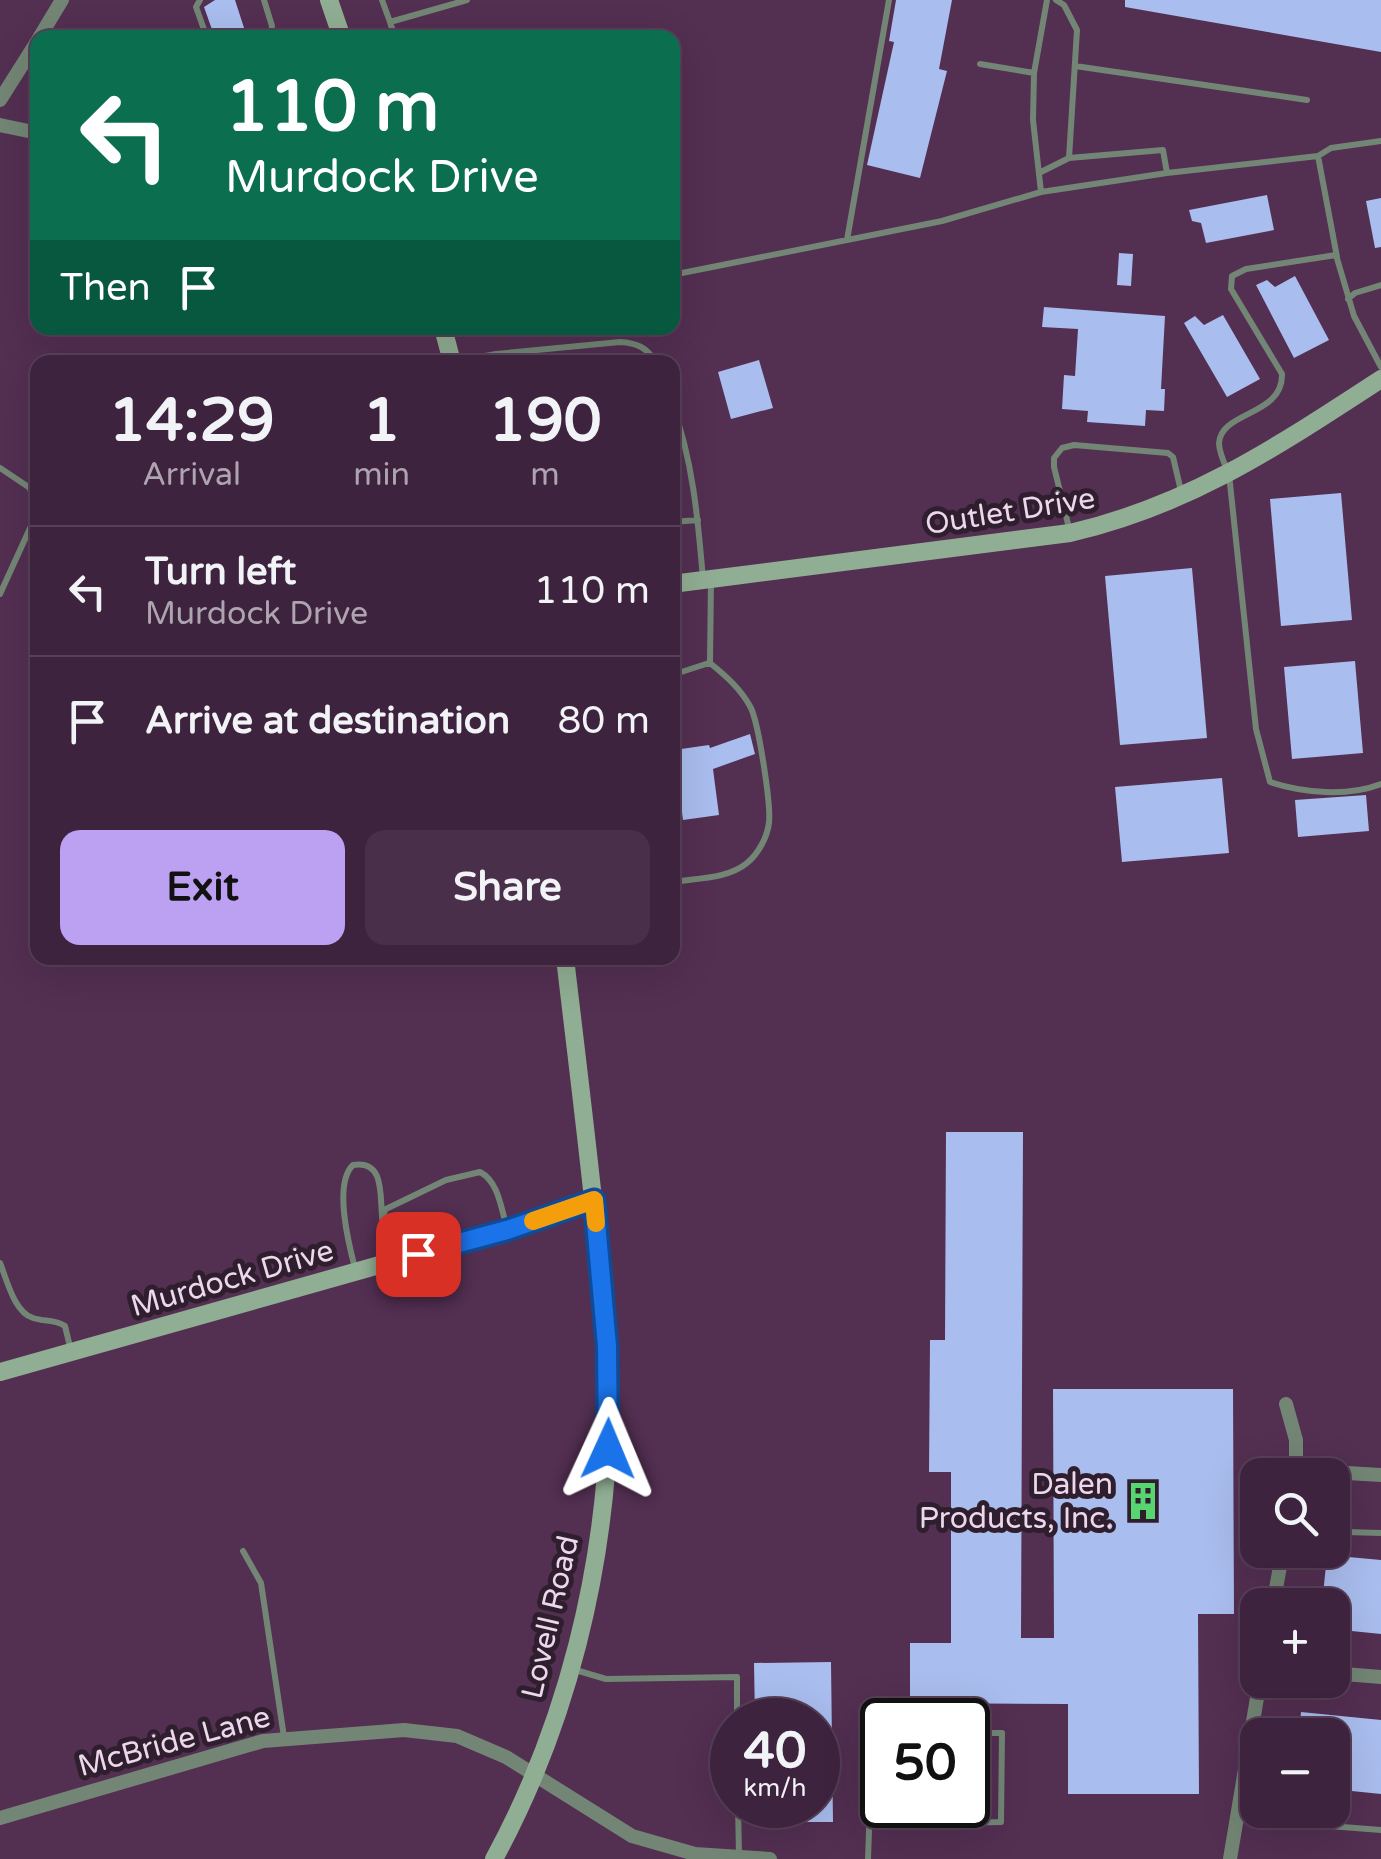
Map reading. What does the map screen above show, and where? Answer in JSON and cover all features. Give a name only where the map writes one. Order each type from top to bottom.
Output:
[{"type":"main road","points":[[329,0],[339,30]]},
{"type":"main road","name":"Outlet Drive","points":[[680,583],[1070,534],[1124,520],[1229,474],[1381,379]]},
{"type":"main road","name":"Lovell Road","points":[[494,1859],[535,1775],[570,1669],[596,1558],[607,1468],[607,1346],[566,965]]},
{"type":"main road","name":"Murdock Drive","points":[[0,1372],[507,1230],[594,1200]]},
{"type":"street","points":[[44,30],[62,0]]},
{"type":"street","points":[[0,100],[30,52]]},
{"type":"street","points":[[0,125],[30,131]]},
{"type":"street","points":[[1286,1404],[1296,1440],[1296,1458]]},
{"type":"street","points":[[1350,1475],[1381,1476]]},
{"type":"street","points":[[1350,1674],[1381,1677]]},
{"type":"street","points":[[1230,1859],[1257,1698]]},
{"type":"street","name":"McBride Lane","points":[[0,1818],[284,1737],[404,1730],[457,1736],[506,1757],[632,1836],[694,1854],[770,1859]]},
{"type":"lane","points":[[200,0],[196,7],[204,30]]},
{"type":"lane","points":[[264,0],[271,30]]},
{"type":"lane","points":[[382,0],[392,30]]},
{"type":"lane","points":[[390,22],[467,0]]},
{"type":"lane","points":[[847,240],[889,0]]},
{"type":"lane","points":[[1041,192],[1033,120],[1034,73],[1047,0]]},
{"type":"lane","points":[[1056,0],[1064,6],[1077,30],[1070,158]]},
{"type":"lane","points":[[980,64],[1034,73]]},
{"type":"lane","points":[[1075,66],[1306,100]]},
{"type":"lane","points":[[680,273],[942,221],[1041,192],[1318,156],[1331,148],[1381,140]]},
{"type":"lane","points":[[1039,173],[1070,158],[1163,150],[1168,173]]},
{"type":"lane","points":[[1318,156],[1348,298],[1381,367]]},
{"type":"lane","points":[[1337,259],[1246,270],[1230,282],[1282,374],[1282,388],[1274,398],[1232,424],[1221,435],[1219,446],[1229,474],[1256,728],[1270,782],[1300,792],[1367,790],[1381,784]]},
{"type":"lane","points":[[1348,298],[1381,285]]},
{"type":"lane","points":[[519,355],[620,342],[636,342],[651,355]]},
{"type":"lane","points":[[680,432],[689,463],[707,580],[710,663],[730,679],[757,722],[770,821],[764,841],[751,861],[734,872],[680,881]]},
{"type":"lane","points":[[1070,534],[1054,467],[1054,458],[1062,448],[1090,446],[1168,452],[1173,457],[1183,497]]},
{"type":"lane","points":[[0,468],[30,488]]},
{"type":"lane","points":[[680,522],[699,523]]},
{"type":"lane","points":[[0,594],[30,527]]},
{"type":"lane","points":[[680,673],[710,663]]},
{"type":"lane","points":[[356,1272],[347,1236],[344,1187],[344,1177],[353,1165],[365,1163],[378,1175],[388,1263]]},
{"type":"lane","points":[[382,1217],[394,1203],[446,1180],[480,1172],[489,1177],[496,1191],[507,1230]]},
{"type":"lane","points":[[0,1263],[20,1308],[27,1316],[58,1321],[65,1326],[71,1352]]},
{"type":"lane","points":[[1350,1532],[1381,1533]]},
{"type":"lane","points":[[243,1551],[260,1584],[284,1737]]},
{"type":"lane","points":[[570,1669],[606,1679],[737,1678],[737,1698]]},
{"type":"lane","points":[[990,1734],[1002,1734],[1001,1822],[990,1822]]},
{"type":"lane","points":[[1237,1815],[1381,1830]]},
{"type":"lane","points":[[738,1828],[739,1857]]},
{"type":"lane","points":[[868,1859],[869,1828]]},
{"type":"building","points":[[215,0],[235,0],[245,30],[212,30],[204,7]]},
{"type":"building","points":[[896,0],[952,0],[939,69],[947,71],[920,178],[867,165],[894,42],[889,41]]},
{"type":"building","points":[[1125,0],[1381,0],[1381,52],[1125,7]]},
{"type":"building","points":[[1267,195],[1274,230],[1206,243],[1201,223],[1192,221],[1189,210]]},
{"type":"building","points":[[1381,198],[1381,247],[1375,248],[1366,201]]},
{"type":"building","points":[[1119,253],[1133,254],[1131,286],[1117,285]]},
{"type":"building","points":[[1295,276],[1329,340],[1294,358],[1256,285],[1267,280],[1275,287]]},
{"type":"building","points":[[1044,307],[1165,316],[1161,389],[1165,389],[1164,411],[1146,410],[1145,426],[1087,422],[1088,411],[1062,409],[1064,375],[1075,376],[1078,329],[1042,327]]},
{"type":"building","points":[[1223,315],[1260,379],[1227,397],[1184,323],[1195,316],[1204,325]]},
{"type":"building","points":[[759,360],[773,408],[731,419],[718,372]]},
{"type":"building","points":[[1341,493],[1352,620],[1281,626],[1270,499]]},
{"type":"building","points":[[1192,568],[1207,738],[1120,745],[1105,576]]},
{"type":"building","points":[[1355,661],[1363,753],[1292,759],[1284,667]]},
{"type":"building","points":[[750,734],[755,754],[713,769],[719,815],[683,820],[680,749],[709,745],[710,748]]},
{"type":"building","points":[[1222,778],[1229,853],[1122,862],[1115,787]]},
{"type":"building","points":[[1366,795],[1369,831],[1298,837],[1295,800]]},
{"type":"building","points":[[946,1132],[1023,1132],[1021,1638],[1054,1638],[1053,1389],[1233,1389],[1234,1614],[1198,1614],[1199,1794],[1068,1794],[1068,1704],[990,1704],[990,1698],[910,1698],[910,1643],[951,1643],[951,1472],[929,1472],[930,1340],[945,1340]]},
{"type":"building","points":[[1350,1557],[1381,1560],[1381,1634],[1350,1631],[1350,1588],[1324,1588],[1326,1568],[1350,1568]]},
{"type":"building","points":[[831,1662],[831,1698],[755,1698],[754,1663]]},
{"type":"building","points":[[1301,1712],[1381,1720],[1381,1794],[1350,1791],[1350,1718],[1300,1718]]},
{"type":"slow traffic","points":[[533,1221],[594,1200],[596,1223]]},
{"type":"place","name":"Dalen Products, Inc.","points":[[1143,1501]]},
{"type":"route","points":[[418,1254],[507,1230],[594,1200],[607,1346],[608,1449]]}]
